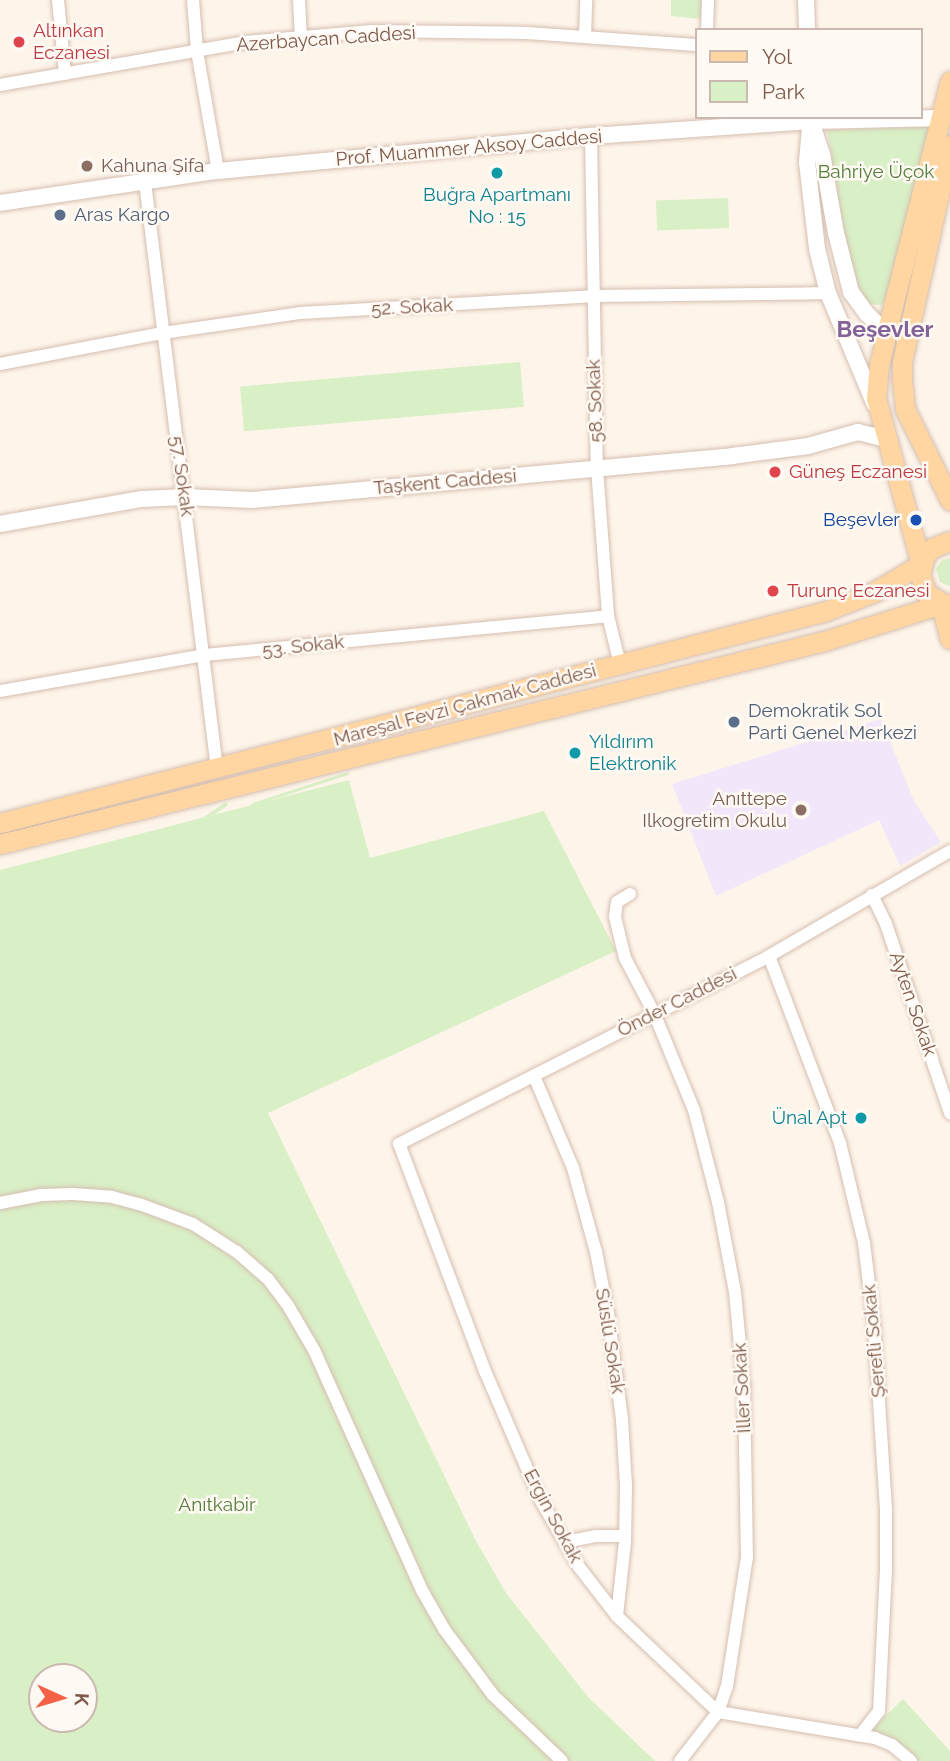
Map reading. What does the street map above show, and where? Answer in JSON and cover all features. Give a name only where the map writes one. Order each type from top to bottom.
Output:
[{"type":"main road","points":[[950,81],[877,380],[877,410],[889,440],[921,564],[922,585],[928,594],[946,605],[950,639]]},
{"type":"main road","points":[[950,145],[902,370],[905,409],[950,500]]},
{"type":"main road","points":[[887,333],[908,337]]},
{"type":"main road","name":"Mareşal Fevzi Çakmak Caddesi","points":[[0,823],[826,611],[874,592],[921,564],[932,548],[950,541]]},
{"type":"main road","name":"Mareşal Fevzi Çakmak Caddesi","points":[[0,845],[810,645],[946,605]]},
{"type":"street","points":[[58,0],[65,74]]},
{"type":"street","points":[[193,0],[197,51],[218,171]]},
{"type":"street","points":[[299,0],[301,37]]},
{"type":"street","points":[[585,36],[586,0]]},
{"type":"street","points":[[707,28],[708,0]]},
{"type":"street","points":[[806,0],[807,28]]},
{"type":"street","name":"Azerbaycan Caddesi","points":[[0,85],[197,51],[301,37],[372,31],[585,36],[694,45]]},
{"type":"street","name":"Prof. Muammer Aksoy Caddesi","points":[[922,118],[941,118]]},
{"type":"street","points":[[811,119],[807,162],[811,206],[828,293],[877,410]]},
{"type":"street","points":[[811,119],[822,154],[836,233],[851,292],[867,314],[887,333]]},
{"type":"street","name":"Prof. Muammer Aksoy Caddesi","points":[[0,203],[218,171],[591,136],[811,119]]},
{"type":"street","name":"58. Sokak","points":[[591,136],[597,468],[608,616],[620,664]]},
{"type":"street","name":"57. Sokak","points":[[145,182],[217,769]]},
{"type":"street","name":"52. Sokak","points":[[0,364],[163,333],[300,313],[592,296],[828,293]]},
{"type":"street","name":"Taşkent Caddesi","points":[[0,524],[142,499],[185,497],[251,500],[597,468],[808,446],[858,432],[889,440]]},
{"type":"street","name":"53. Sokak","points":[[0,691],[205,655],[608,616]]},
{"type":"street","name":"Önder Caddesi","points":[[399,1144],[769,956],[950,851]]},
{"type":"street","name":"İller Sokak","points":[[630,894],[617,902],[615,917],[625,958],[654,1013],[694,1110],[712,1175],[741,1342],[747,1557],[727,1686],[718,1712],[681,1761]]},
{"type":"street","name":"Ayten Sokak","points":[[873,895],[886,924],[950,1113]]},
{"type":"street","name":"Şerefli Sokak","points":[[769,956],[840,1143],[864,1244],[874,1324],[886,1513],[886,1569],[880,1712],[860,1735]]},
{"type":"street","name":"Süslü Sokak","points":[[534,1076],[573,1168],[601,1277],[622,1420],[625,1536],[617,1616]]},
{"type":"street","name":"Ergin Sokak","points":[[399,1144],[485,1371],[541,1501],[565,1542],[617,1616],[718,1712]]},
{"type":"street","points":[[0,1203],[41,1195],[112,1197],[175,1216],[221,1241],[268,1279],[287,1304],[314,1350],[424,1592],[444,1629],[493,1695],[562,1761]]},
{"type":"street","points":[[565,1542],[596,1536],[625,1536]]},
{"type":"street","points":[[718,1712],[860,1735],[892,1745],[911,1761]]},
{"type":"shaded area","name":"Anıttepe Ilkogretim Okulu","points":[[881,719],[914,801],[941,842],[900,866],[879,820],[716,896],[672,784]]},
{"type":"green space","points":[[671,0],[701,0],[701,19],[671,16]]},
{"type":"green space","name":"Bahriye Üçok","points":[[931,126],[890,296],[881,305],[868,304],[860,297],[851,274],[827,130]]},
{"type":"green space","points":[[728,198],[729,228],[657,230],[656,201]]},
{"type":"green space","points":[[520,362],[524,407],[244,431],[240,386]]},
{"type":"green space","points":[[950,558],[948,586],[940,582],[936,569],[941,561]]},
{"type":"green space","points":[[348,772],[349,775],[252,806],[251,804]]},
{"type":"green space","name":"Anıtkabir","points":[[349,780],[370,858],[544,811],[616,951],[268,1113],[476,1541],[506,1593],[588,1697],[655,1761],[0,1761],[0,870]]},
{"type":"green space","points":[[226,802],[228,805],[35,936],[33,932]]},
{"type":"green space","points":[[903,1699],[950,1751],[950,1761],[918,1761],[911,1754],[870,1731]]},
{"type":"place","name":"Altınkan Eczanesi","points":[[19,42]]},
{"type":"place","name":"Kahuna Şifa","points":[[87,166]]},
{"type":"place","name":"Buğra Apartmanı No : 15","points":[[497,173]]},
{"type":"place","name":"Aras Kargo","points":[[60,215]]},
{"type":"place","name":"Güneş Eczanesi","points":[[775,472]]},
{"type":"place","name":"Beşevler","points":[[916,520]]},
{"type":"place","name":"Turunç Eczanesi","points":[[773,591]]},
{"type":"place","name":"Demokratik Sol Parti Genel Merkezi","points":[[734,722]]},
{"type":"place","name":"Yıldırım Elektronik","points":[[575,753]]},
{"type":"place","name":"Anıttepe Ilkogretim Okulu","points":[[801,810]]},
{"type":"place","name":"Ünal Apt","points":[[861,1118]]},
{"type":"district","name":"Beşevler","points":[[885,329]]}]
